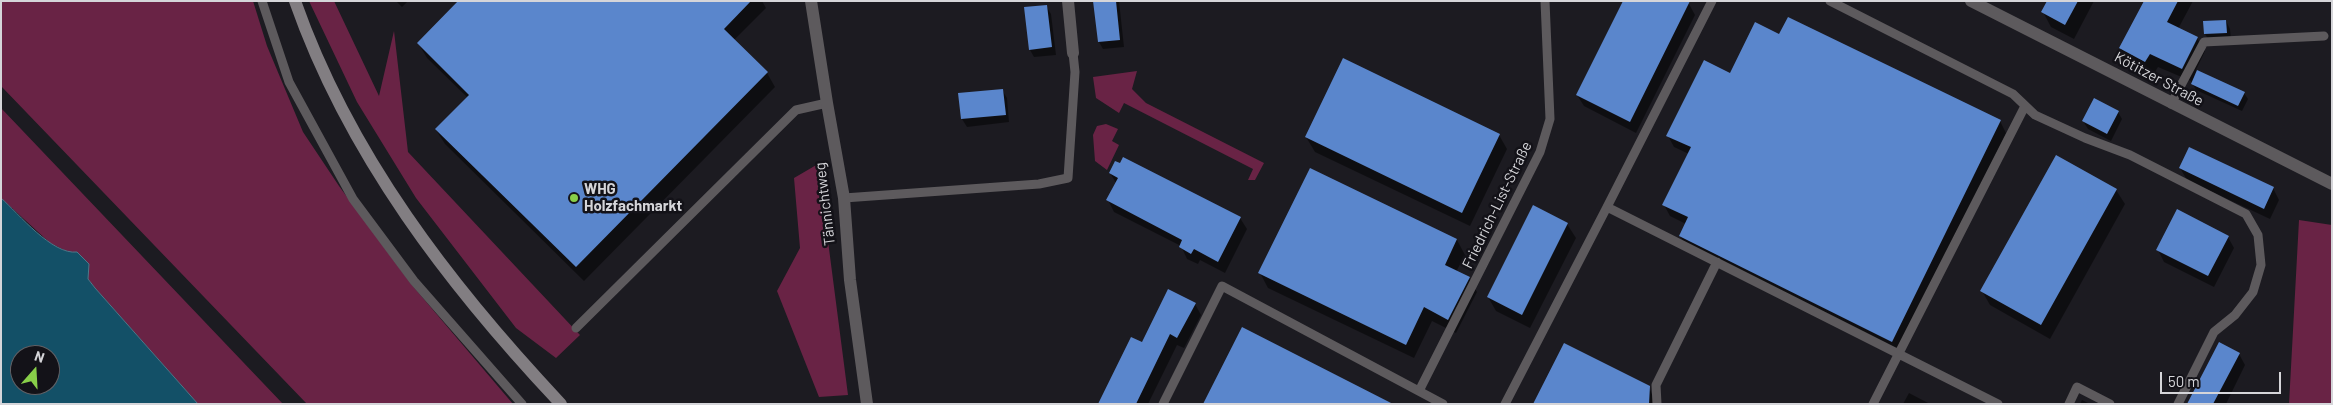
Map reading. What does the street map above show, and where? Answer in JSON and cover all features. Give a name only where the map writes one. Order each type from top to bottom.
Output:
[{"type":"main road","points":[[296,1],[305,28],[342,108],[382,181],[444,268],[515,355],[561,404]]},
{"type":"street","name":"Tännichtweg","points":[[812,1],[826,103],[844,198],[850,280],[867,404]]},
{"type":"street","points":[[1068,1],[1073,53]]},
{"type":"street","name":"Kötitzer Straße","points":[[1971,1],[2332,184]]},
{"type":"lane","points":[[262,1],[289,82],[353,199],[414,281],[522,404]]},
{"type":"lane","name":"Friedrich-List-Straße","points":[[1419,391],[1540,152],[1550,119],[1545,1]]},
{"type":"lane","points":[[1505,404],[1712,1]]},
{"type":"lane","points":[[1830,1],[2013,94],[2036,115],[2085,138],[2130,155],[2246,214],[2258,235],[2261,265],[2253,292],[2235,315],[2214,332],[2178,404]]},
{"type":"lane","points":[[2171,104],[2204,42],[2324,36]]},
{"type":"lane","points":[[844,198],[1039,184],[1068,178],[1075,72],[1073,53]]},
{"type":"lane","points":[[576,328],[796,110],[826,103]]},
{"type":"lane","points":[[1874,404],[2026,106]]},
{"type":"lane","points":[[1607,207],[1998,404]]},
{"type":"lane","points":[[1657,404],[1656,385],[1717,262]]},
{"type":"lane","points":[[1163,404],[1222,286],[1443,404]]},
{"type":"lane","points":[[2069,404],[2077,387],[2110,404]]},
{"type":"shaded area","points":[[1,1],[253,1],[267,46],[303,132],[339,186],[411,284],[513,404],[307,404],[1,86]]},
{"type":"shaded area","points":[[309,1],[334,1],[379,96],[394,31],[408,152],[580,335],[556,358],[516,328],[416,198],[357,102]]},
{"type":"shaded area","points":[[1137,71],[1132,89],[1146,103],[1264,163],[1255,180],[1248,180],[1253,169],[1124,103],[1119,113],[1096,98],[1093,77]]},
{"type":"shaded area","points":[[1,108],[283,404],[198,404],[95,288],[88,279],[88,270],[70,253],[50,243],[1,198]]},
{"type":"shaded area","points":[[1106,124],[1118,129],[1112,141],[1119,145],[1107,170],[1095,161],[1093,135],[1097,126]]},
{"type":"shaded area","points":[[818,164],[848,395],[819,397],[777,291],[800,248],[794,178]]},
{"type":"shaded area","points":[[2299,220],[2332,225],[2332,404],[2289,404]]},
{"type":"water","points":[[1,198],[36,232],[57,247],[77,252],[89,264],[88,279],[95,288],[198,404],[1,404]]},
{"type":"building","name":"WHG Holzfachmarkt","points":[[458,1],[751,1],[724,29],[768,72],[576,267],[435,129],[469,95],[417,43]]},
{"type":"building","points":[[1093,1],[1116,1],[1120,40],[1098,42]]},
{"type":"building","points":[[1623,1],[1690,1],[1630,122],[1576,95]]},
{"type":"building","points":[[2047,1],[2078,1],[2065,25],[2041,12]]},
{"type":"building","points":[[2144,1],[2178,1],[2167,22],[2198,37],[2182,69],[2150,54],[2145,62],[2119,48]]},
{"type":"building","points":[[1047,5],[1052,47],[1029,50],[1024,7]]},
{"type":"building","points":[[1788,17],[2001,120],[1892,342],[1679,236],[1688,217],[1662,205],[1691,147],[1666,136],[1704,60],[1730,73],[1755,22],[1779,34]]},
{"type":"building","points":[[2226,20],[2227,33],[2204,34],[2203,21]]},
{"type":"building","points":[[1343,58],[1500,134],[1462,213],[1305,137]]},
{"type":"building","points":[[2197,70],[2245,92],[2238,106],[2191,84]]},
{"type":"building","points":[[1003,89],[1006,115],[961,119],[958,93]]},
{"type":"building","points":[[2094,98],[2119,111],[2107,134],[2082,121]]},
{"type":"building","points":[[2189,147],[2274,187],[2264,209],[2179,168]]},
{"type":"building","points":[[2056,155],[2117,189],[2041,325],[1980,291]]},
{"type":"building","points":[[1123,157],[1241,217],[1218,262],[1194,249],[1191,254],[1179,247],[1182,240],[1106,200],[1118,178],[1109,173],[1115,161],[1120,163]]},
{"type":"building","points":[[1310,168],[1457,239],[1445,265],[1470,277],[1448,320],[1424,307],[1406,345],[1258,273]]},
{"type":"building","points":[[1533,205],[1568,223],[1522,315],[1487,297]]},
{"type":"building","points":[[2177,209],[2229,236],[2208,276],[2156,250]]},
{"type":"building","points":[[1168,289],[1196,303],[1177,338],[1170,334],[1136,404],[1098,404],[1131,337],[1142,342]]},
{"type":"building","points":[[1242,327],[1393,404],[1203,404]]},
{"type":"building","points":[[2219,342],[2240,353],[2213,404],[2187,404]]},
{"type":"building","points":[[1564,343],[1650,386],[1649,404],[1533,404]]},
{"type":"place","name":"WHG Holzfachmarkt","points":[[574,198]]}]
